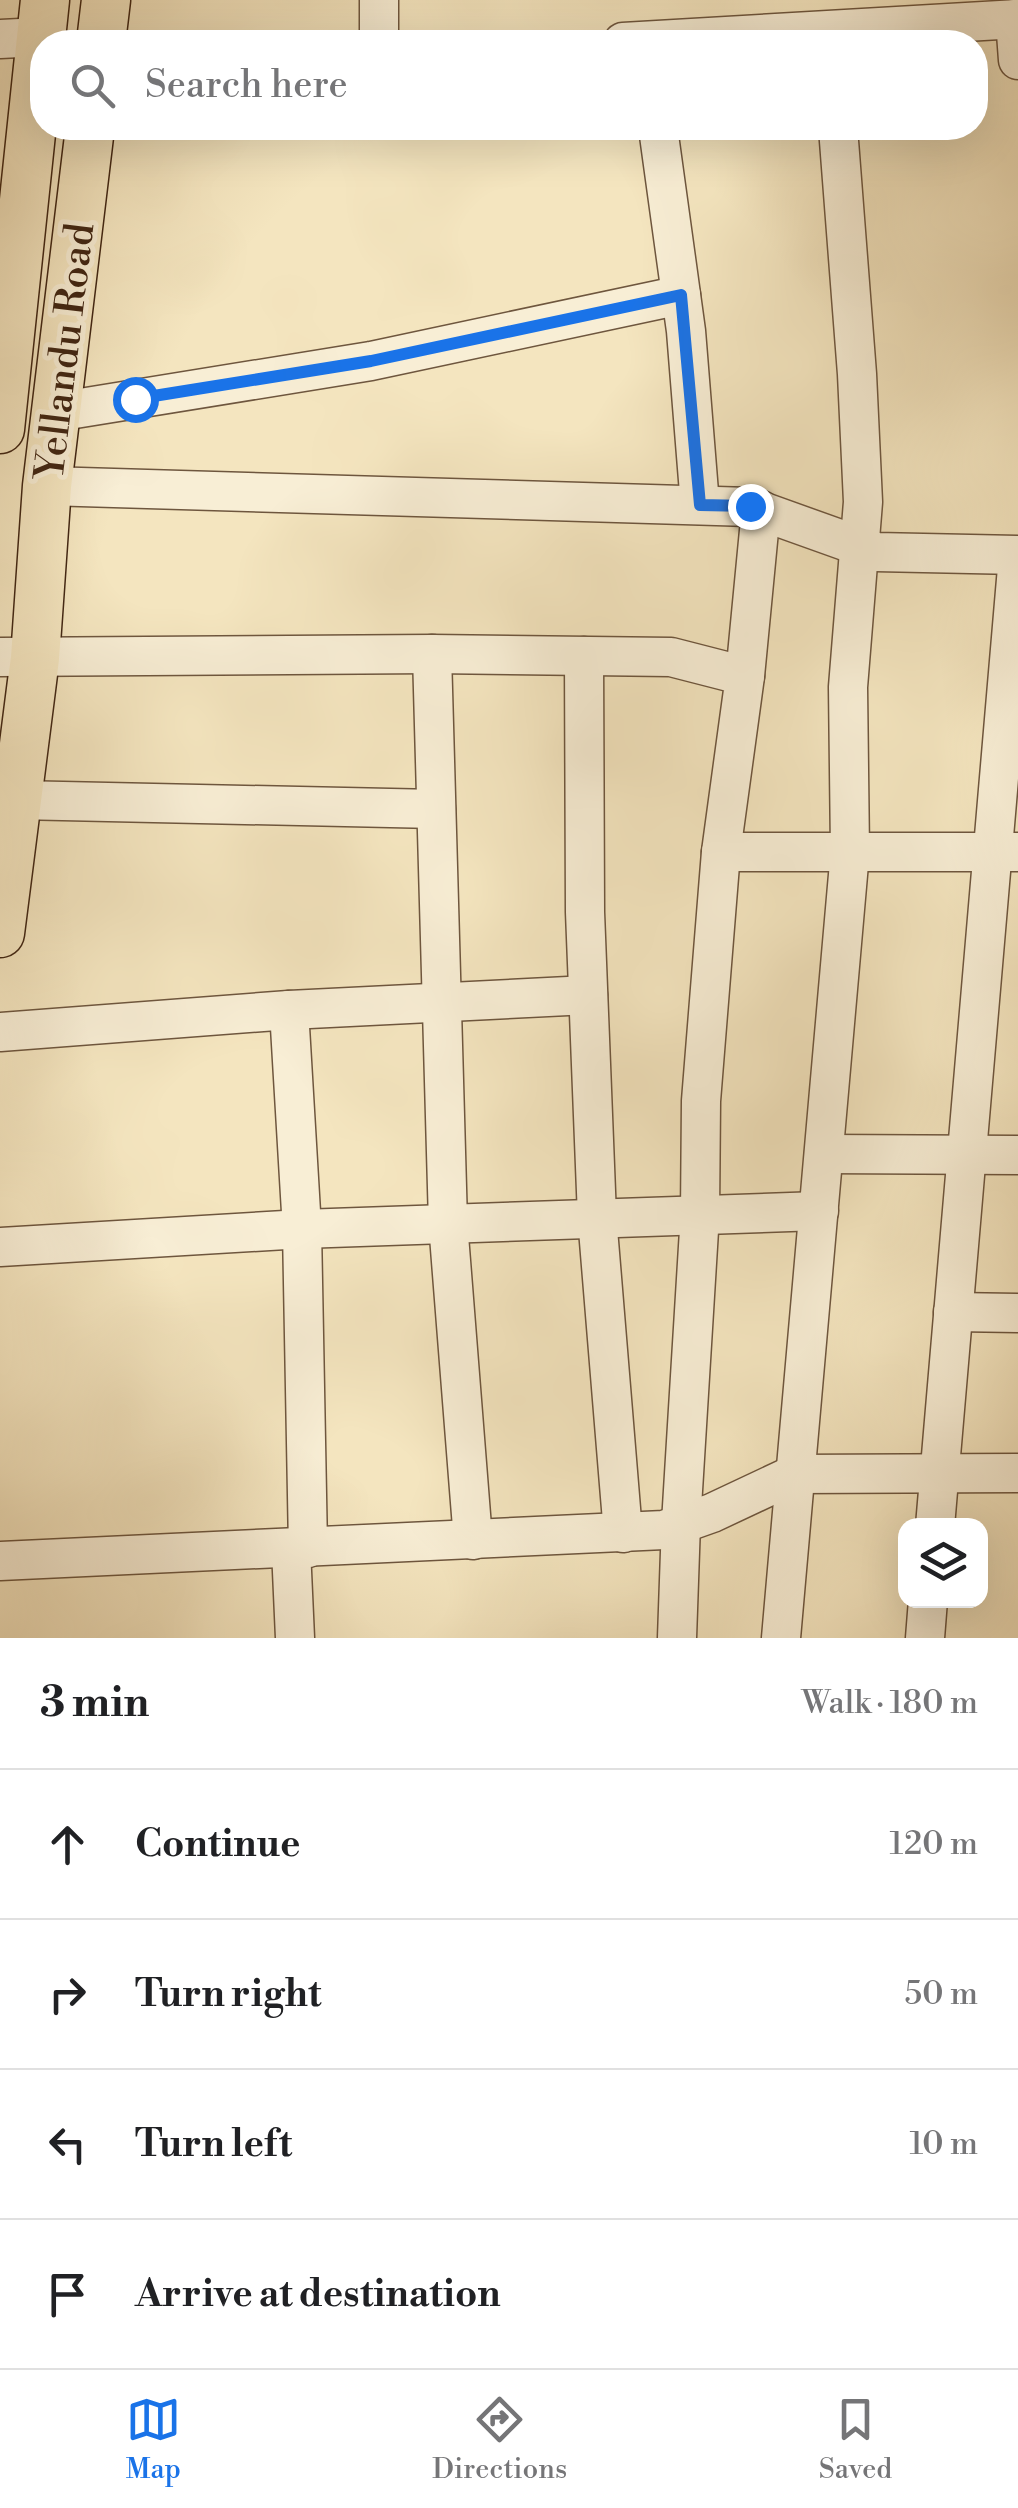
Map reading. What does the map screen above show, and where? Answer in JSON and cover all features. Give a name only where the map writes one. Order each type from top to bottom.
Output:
[{"type":"main road","points":[[102,30],[106,0]]},
{"type":"main road","name":"Yellandu Road","points":[[0,429],[28,25]]},
{"type":"main road","name":"Yellandu Road","points":[[0,933],[17,800],[18,658],[47,486],[89,140]]},
{"type":"street","points":[[379,0],[379,30]]},
{"type":"street","points":[[903,30],[1016,19],[1018,60]]},
{"type":"street","points":[[660,140],[681,295],[700,505]]},
{"type":"street","points":[[781,1638],[850,852],[848,687],[864,502],[839,140]]},
{"type":"street","points":[[56,412],[371,361],[681,295]]},
{"type":"street","points":[[47,486],[750,506],[876,552],[1018,555],[1005,852],[967,1155],[936,1518]]},
{"type":"street","points":[[677,1638],[700,1214],[701,1100],[721,852],[745,676],[761,510]]},
{"type":"street","points":[[432,654],[448,1222],[473,1540]]},
{"type":"street","points":[[18,658],[432,654],[670,657],[745,676]]},
{"type":"street","points":[[584,656],[588,996],[597,1216],[624,1533]]},
{"type":"street","points":[[17,800],[436,809]]},
{"type":"street","points":[[721,852],[1005,852]]},
{"type":"street","points":[[0,1032],[289,1010],[588,996]]},
{"type":"street","points":[[289,1010],[302,1229],[300,1548],[295,1638]]},
{"type":"street","points":[[824,1154],[1018,1155]]},
{"type":"street","points":[[0,1247],[448,1222],[818,1211]]},
{"type":"street","points":[[953,1312],[1018,1312]]},
{"type":"street","points":[[0,1561],[664,1530],[712,1513],[796,1474],[1018,1474]]},
{"type":"street","points":[[924,1638],[927,1608]]},
{"type":"route","points":[[135,399],[371,361],[681,295],[700,505],[750,506]]}]
